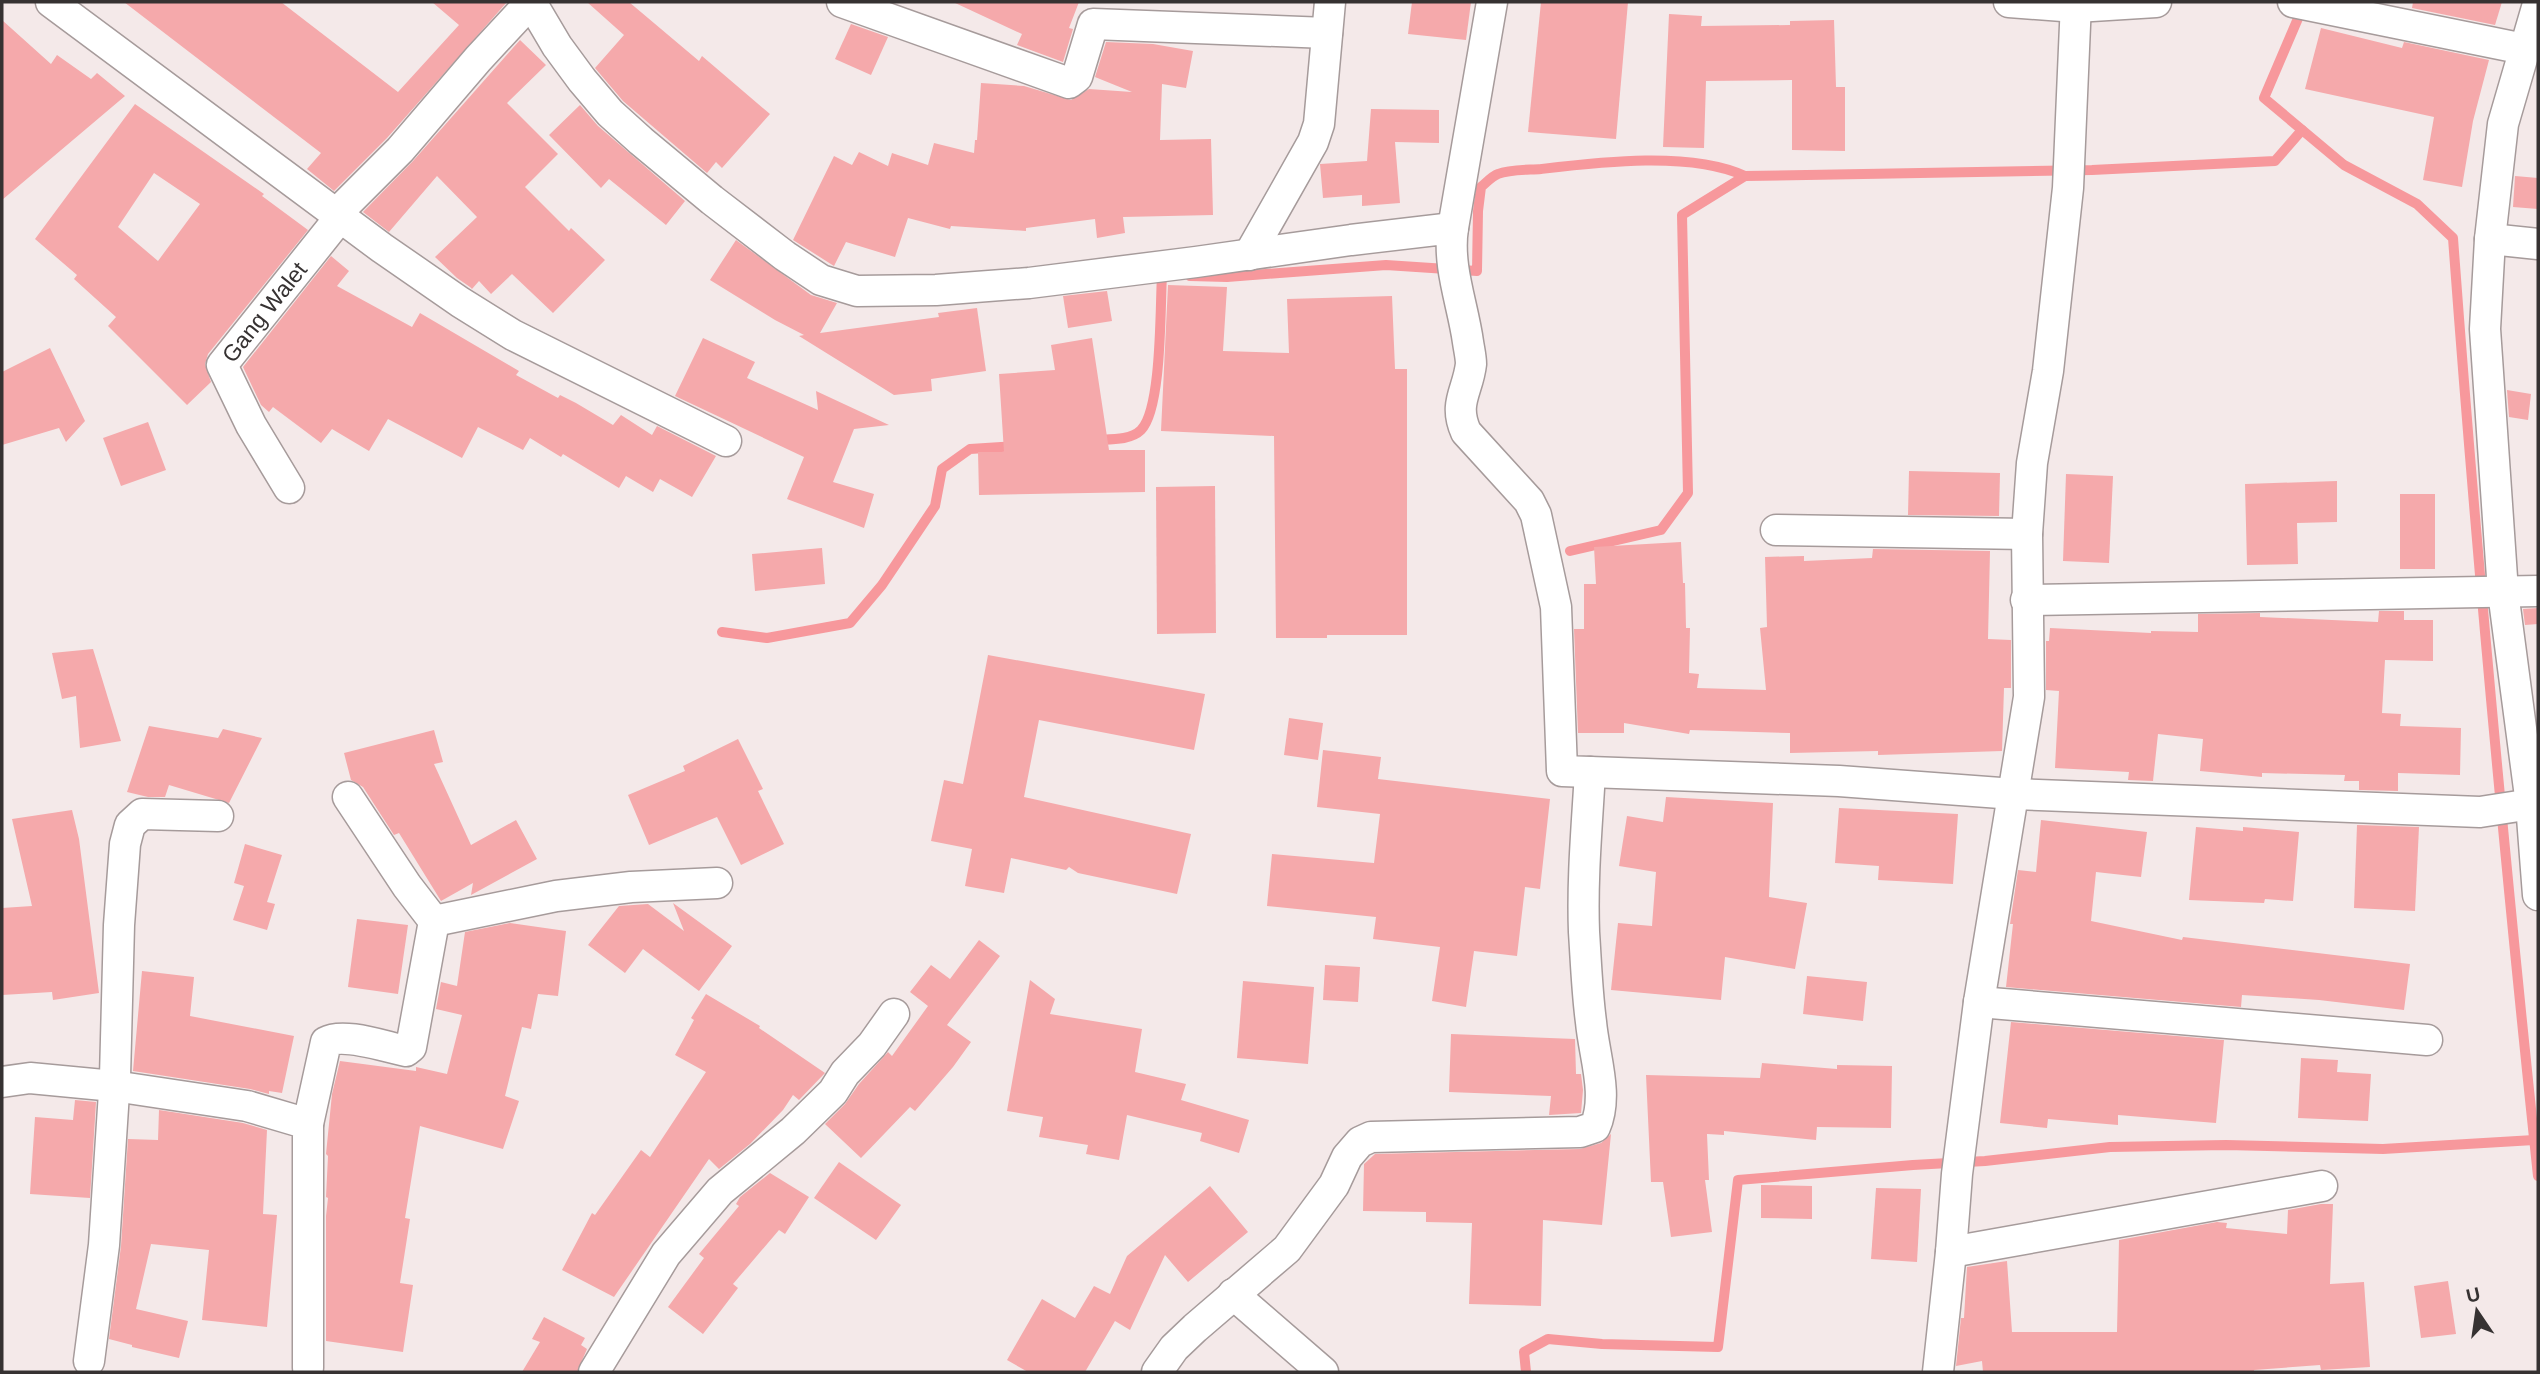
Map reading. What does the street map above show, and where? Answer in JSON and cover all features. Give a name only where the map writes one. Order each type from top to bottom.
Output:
[{"type":"street","points":[[51,2],[382,248],[513,335],[726,441]]},
{"type":"street","points":[[339,214],[400,150],[531,2],[557,46],[610,113],[712,200],[785,256],[821,280],[857,291],[936,290],[1029,283],[1351,240],[1452,234]]},
{"type":"street","points":[[842,2],[1069,83],[1077,77],[1096,13],[1327,33]]},
{"type":"street","points":[[1249,255],[1313,142],[1319,124],[1330,2]]},
{"type":"street","points":[[1492,2],[1452,234],[1457,293],[1466,327],[1471,363],[1460,404],[1461,421],[1466,432],[1529,501],[1536,514],[1556,607],[1562,771],[1839,781],[2014,794],[2480,812],[2529,804]]},
{"type":"street","points":[[2010,2],[2156,2]]},
{"type":"street","points":[[2293,2],[2525,49]]},
{"type":"street","points":[[1938,1372],[1959,1160],[1979,1002],[2029,697],[2027,534],[2032,463],[2048,371],[2068,188],[2076,4]]},
{"type":"street","points":[[2538,4],[2503,124],[2490,239],[2485,329],[2499,592],[2529,804],[2538,895]]},
{"type":"street","name":"Gang Walet","points":[[289,488],[251,425],[222,365],[339,214]]},
{"type":"street","points":[[2490,239],[2538,244]]},
{"type":"street","points":[[1776,530],[2027,534]]},
{"type":"street","points":[[2026,600],[2538,592]]},
{"type":"street","points":[[1157,1372],[1181,1342],[1287,1249],[1334,1185],[1347,1157],[1360,1142],[1371,1137],[1580,1132],[1595,1127],[1600,1115],[1601,1093],[1591,1023],[1584,929],[1584,864],[1590,772]]},
{"type":"street","points":[[308,1368],[309,1124],[326,1042],[344,1038],[406,1051],[411,1046],[434,921],[407,886],[348,797]]},
{"type":"street","points":[[89,1361],[104,1245],[125,844],[130,825],[142,814],[218,816]]},
{"type":"street","points":[[434,921],[556,896],[631,887],[717,883]]},
{"type":"street","points":[[1979,1002],[2427,1040]]},
{"type":"street","points":[[594,1372],[666,1254],[720,1191],[793,1131],[833,1092],[845,1073],[872,1045],[894,1014]]},
{"type":"street","points":[[2,1082],[30,1078],[114,1086],[247,1106],[309,1124]]},
{"type":"street","points":[[1951,1252],[2322,1186]]},
{"type":"street","points":[[1233,1294],[1323,1372]]},
{"type":"building","points":[[124,2],[281,2],[398,92],[459,25],[432,2],[507,2],[387,138],[334,191],[307,169],[321,153]]},
{"type":"building","points":[[587,2],[629,2],[699,61],[702,56],[770,114],[722,168],[716,162],[707,173],[623,101],[595,68],[624,35]]},
{"type":"building","points":[[953,2],[1079,2],[1069,28],[1073,29],[1063,62],[1017,45],[1022,34]]},
{"type":"building","points":[[1412,2],[1471,2],[1466,40],[1408,34]]},
{"type":"building","points":[[1541,2],[1628,2],[1616,139],[1528,132]]},
{"type":"building","points":[[2413,2],[2502,2],[2495,25],[2412,8]]},
{"type":"building","points":[[1669,14],[1702,16],[1701,26],[1790,25],[1790,21],[1834,20],[1836,87],[1845,87],[1845,151],[1792,150],[1792,80],[1706,81],[1704,148],[1663,147]]},
{"type":"building","points":[[2,20],[51,64],[57,55],[91,79],[97,73],[125,96],[2,200]]},
{"type":"building","points":[[851,24],[888,37],[871,75],[835,59]]},
{"type":"building","points":[[2321,28],[2402,48],[2404,42],[2489,60],[2473,121],[2462,187],[2423,180],[2434,117],[2305,89]]},
{"type":"building","points":[[520,40],[546,65],[507,103],[558,154],[525,187],[569,231],[571,228],[605,260],[553,313],[512,274],[491,294],[479,281],[472,289],[435,257],[477,217],[437,176],[389,232],[363,212],[413,161]]},
{"type":"building","points":[[1106,42],[1153,44],[1193,51],[1186,88],[1162,84],[1160,140],[1211,139],[1213,215],[1123,217],[1125,233],[1097,238],[1095,219],[1026,228],[1026,231],[951,226],[950,229],[908,218],[895,257],[846,242],[834,266],[793,240],[834,156],[852,165],[859,152],[888,166],[892,153],[928,165],[934,143],[974,153],[981,83],[1024,86],[1071,100],[1089,89],[1132,92],[1095,77]]},
{"type":"building","points":[[135,104],[264,194],[262,196],[308,230],[208,354],[205,364],[211,382],[187,405],[108,326],[116,317],[74,279],[77,275],[35,239]],"holes":[[[154,173],[200,204],[158,261],[118,227]]]},
{"type":"building","points":[[580,105],[598,126],[685,201],[666,225],[609,179],[601,188],[549,135]]},
{"type":"building","points":[[1371,109],[1439,110],[1439,143],[1395,142],[1400,203],[1362,206],[1362,195],[1323,198],[1320,164],[1367,161]]},
{"type":"building","points":[[2515,176],[2538,178],[2538,209],[2513,207]]},
{"type":"building","points":[[736,240],[811,295],[837,303],[820,333],[939,317],[938,313],[977,308],[986,371],[931,379],[932,391],[894,395],[799,336],[804,335],[710,280]]},
{"type":"building","points":[[331,256],[349,271],[337,286],[412,327],[420,313],[519,371],[516,375],[558,398],[560,395],[576,403],[613,425],[621,415],[652,435],[657,426],[716,456],[692,497],[660,479],[653,492],[626,476],[619,488],[563,454],[561,457],[530,438],[523,450],[478,427],[462,458],[388,419],[369,451],[332,429],[321,443],[273,407],[269,412],[261,405],[243,367]]},
{"type":"building","points":[[1168,285],[1227,287],[1223,351],[1289,353],[1287,299],[1392,296],[1395,369],[1407,369],[1407,635],[1276,638],[1274,436],[1161,431]]},
{"type":"building","points":[[1107,291],[1112,321],[1068,328],[1063,296]]},
{"type":"building","points":[[703,338],[755,362],[747,378],[818,410],[816,391],[889,425],[854,429],[833,482],[874,494],[864,528],[787,499],[804,457],[675,396]]},
{"type":"building","points":[[1092,338],[1109,450],[1145,450],[1145,492],[979,495],[978,452],[1004,452],[999,374],[1055,370],[1051,345]]},
{"type":"building","points":[[50,348],[85,421],[66,442],[59,428],[2,445],[2,372]]},
{"type":"building","points":[[2507,390],[2531,394],[2528,420],[2509,417]]},
{"type":"building","points":[[148,422],[166,470],[121,486],[103,438]]},
{"type":"building","points":[[1909,471],[2000,473],[1999,516],[1908,515]]},
{"type":"building","points":[[2066,474],[2113,476],[2109,563],[2063,561]]},
{"type":"building","points":[[2337,481],[2337,522],[2297,523],[2298,564],[2247,565],[2245,484]]},
{"type":"building","points":[[1215,486],[1216,633],[1157,634],[1156,487]]},
{"type":"building","points":[[2400,494],[2435,494],[2435,569],[2400,569]]},
{"type":"building","points":[[1681,542],[1686,628],[1690,628],[1689,673],[1699,674],[1697,688],[1766,690],[1760,628],[1767,627],[1765,557],[1804,556],[1804,561],[1872,558],[1873,549],[1990,551],[1988,639],[2011,640],[2011,688],[2004,688],[2002,751],[1878,755],[1878,751],[1790,753],[1790,733],[1690,730],[1689,734],[1624,723],[1624,733],[1578,733],[1574,629],[1584,629],[1584,584],[1596,584],[1594,547]]},
{"type":"building","points":[[822,548],[825,584],[755,591],[752,554]]},
{"type":"building","points":[[2538,608],[2538,624],[2525,625],[2523,609]]},
{"type":"building","points":[[2379,611],[2404,611],[2404,620],[2433,620],[2433,661],[2385,660],[2382,713],[2401,714],[2400,726],[2461,728],[2460,775],[2398,773],[2398,791],[2359,790],[2359,781],[2344,781],[2345,775],[2262,773],[2262,777],[2200,771],[2203,739],[2158,734],[2153,781],[2128,780],[2129,772],[2055,768],[2059,691],[2046,690],[2046,641],[2049,641],[2050,628],[2151,633],[2198,632],[2198,614],[2260,613],[2260,617],[2378,622]]},
{"type":"building","points":[[93,649],[121,741],[80,748],[76,696],[62,699],[52,653]]},
{"type":"building","points":[[988,655],[1205,694],[1194,750],[1039,720],[1024,797],[1191,834],[1177,894],[1078,873],[1069,867],[1066,870],[1011,858],[1004,893],[965,886],[972,849],[931,841],[944,780],[963,784]]},
{"type":"building","points":[[1289,718],[1323,723],[1318,760],[1284,755]]},
{"type":"building","points":[[149,726],[218,738],[223,729],[262,738],[229,803],[169,785],[165,797],[148,797],[127,792]]},
{"type":"building","points":[[434,730],[443,762],[434,764],[471,845],[516,820],[537,859],[471,895],[473,883],[441,901],[399,833],[394,835],[363,787],[351,780],[344,753]]},
{"type":"building","points":[[738,739],[763,789],[758,791],[784,844],[741,865],[717,817],[649,845],[628,795],[685,771],[683,766]]},
{"type":"building","points":[[1323,750],[1381,757],[1378,779],[1550,799],[1540,889],[1525,887],[1517,956],[1474,951],[1466,1007],[1432,1001],[1440,947],[1373,939],[1376,917],[1267,906],[1272,854],[1374,863],[1380,814],[1317,807]]},
{"type":"building","points":[[1666,797],[1773,803],[1769,897],[1807,903],[1795,969],[1725,957],[1721,1000],[1611,990],[1618,923],[1652,926],[1656,872],[1619,866],[1627,816],[1663,822]]},
{"type":"building","points":[[1839,808],[1958,814],[1953,884],[1878,880],[1879,866],[1835,863]]},
{"type":"building","points":[[72,810],[79,839],[99,993],[53,1000],[52,992],[2,995],[2,908],[32,906],[12,819]]},
{"type":"building","points":[[2041,820],[2147,832],[2141,877],[2096,872],[2091,921],[2182,940],[2183,937],[2410,964],[2404,1010],[2319,1000],[2242,995],[2241,1007],[2006,987],[2013,924],[2010,924],[2018,870],[2036,872]]},
{"type":"building","points":[[2357,825],[2419,827],[2415,911],[2354,908]]},
{"type":"building","points":[[2196,827],[2243,831],[2243,827],[2299,832],[2293,901],[2265,899],[2264,903],[2189,900]]},
{"type":"building","points":[[245,844],[282,855],[267,902],[275,904],[267,930],[233,920],[244,886],[234,883]]},
{"type":"building","points":[[673,903],[732,946],[699,991],[643,949],[625,973],[588,945],[619,906],[648,904],[684,931]]},
{"type":"building","points":[[357,919],[408,925],[398,994],[348,987]]},
{"type":"building","points":[[510,923],[566,931],[558,996],[538,994],[531,1029],[522,1027],[505,1096],[519,1101],[503,1149],[420,1126],[405,1218],[410,1219],[400,1283],[413,1285],[403,1352],[326,1341],[326,1154],[332,1094],[340,1061],[416,1071],[416,1067],[447,1074],[462,1015],[436,1009],[441,982],[457,986],[465,932]]},
{"type":"building","points":[[979,940],[1000,956],[947,1025],[971,1042],[915,1111],[910,1107],[861,1158],[825,1124],[888,1052],[892,1056],[928,1006],[910,992],[931,965],[950,979]]},
{"type":"building","points":[[1325,965],[1360,967],[1358,1002],[1323,1000]]},
{"type":"building","points":[[142,971],[194,977],[190,1016],[294,1036],[282,1093],[269,1091],[269,1094],[133,1071]]},
{"type":"building","points":[[1807,976],[1867,982],[1863,1021],[1803,1014]]},
{"type":"building","points":[[1030,980],[1055,999],[1050,1014],[1142,1029],[1135,1072],[1186,1084],[1181,1100],[1249,1120],[1239,1153],[1200,1141],[1202,1133],[1127,1115],[1119,1160],[1086,1154],[1088,1145],[1039,1137],[1043,1117],[1007,1111]]},
{"type":"building","points":[[1243,981],[1314,987],[1308,1064],[1237,1058]]},
{"type":"building","points":[[706,994],[760,1026],[759,1028],[825,1073],[799,1100],[793,1095],[783,1110],[750,1144],[719,1169],[709,1159],[614,1297],[562,1270],[592,1213],[595,1215],[641,1150],[650,1157],[706,1072],[675,1055],[694,1020],[691,1018]]},
{"type":"building","points":[[2011,1022],[2224,1040],[2216,1123],[2118,1115],[2118,1125],[2048,1119],[2047,1128],[2000,1123]]},
{"type":"building","points":[[1451,1034],[1575,1039],[1576,1074],[1581,1074],[1583,1090],[1581,1113],[1549,1115],[1551,1096],[1449,1092]]},
{"type":"building","points":[[2301,1058],[2338,1060],[2337,1072],[2371,1074],[2368,1121],[2298,1118]]},
{"type":"building","points":[[1762,1063],[1837,1069],[1837,1065],[1892,1066],[1891,1128],[1817,1127],[1816,1140],[1724,1131],[1724,1135],[1707,1134],[1709,1180],[1705,1180],[1712,1232],[1671,1237],[1663,1182],[1651,1182],[1646,1075],[1760,1078]]},
{"type":"building","points":[[75,1100],[96,1102],[90,1198],[30,1194],[35,1117],[73,1120]]},
{"type":"building","points":[[159,1110],[243,1123],[267,1130],[263,1214],[277,1215],[267,1327],[202,1320],[209,1250],[151,1244],[136,1309],[188,1321],[179,1358],[109,1339],[121,1246],[128,1139],[158,1140]]},
{"type":"building","points":[[1611,1134],[1602,1225],[1543,1220],[1541,1306],[1469,1304],[1472,1223],[1426,1222],[1426,1212],[1363,1211],[1364,1164],[1375,1154],[1580,1149],[1601,1143]]},
{"type":"building","points":[[839,1162],[901,1205],[876,1240],[814,1198]]},
{"type":"building","points":[[770,1173],[809,1197],[785,1234],[779,1230],[733,1284],[738,1288],[703,1334],[668,1307],[704,1258],[699,1254],[739,1206],[736,1204],[740,1197]]},
{"type":"building","points":[[1761,1185],[1812,1186],[1812,1219],[1761,1218]]},
{"type":"building","points":[[1210,1186],[1248,1232],[1188,1282],[1165,1255],[1130,1330],[1115,1321],[1085,1372],[1028,1372],[1007,1360],[1042,1299],[1075,1318],[1094,1286],[1110,1294],[1127,1256]]},
{"type":"building","points":[[1876,1188],[1921,1189],[1917,1262],[1871,1259]]},
{"type":"building","points":[[2333,1204],[2330,1284],[2364,1282],[2370,1367],[2321,1370],[2320,1365],[2254,1372],[1983,1372],[1982,1361],[1956,1366],[1961,1318],[1964,1318],[1967,1267],[2007,1261],[2012,1332],[2117,1332],[2119,1240],[2217,1222],[2227,1223],[2226,1228],[2287,1234],[2288,1210]]},
{"type":"building","points":[[2448,1281],[2456,1334],[2421,1338],[2414,1286]]},
{"type":"building","points":[[544,1317],[585,1338],[581,1345],[587,1349],[577,1372],[522,1372],[540,1342],[532,1339]]},
{"type":"waterway","points":[[2302,9],[2264,98],[2344,165],[2417,204],[2453,238],[2492,707],[2538,1176]]},
{"type":"waterway","points":[[1190,276],[1227,277],[1386,265],[1477,271],[1481,187],[1496,175],[1513,170],[1645,160],[1699,163],[1745,176],[2092,170],[2275,161],[2302,130]]},
{"type":"waterway","points":[[1570,551],[1661,530],[1688,493],[1682,215],[1745,176]]},
{"type":"waterway","points":[[1094,440],[1131,436],[1141,430],[1148,419],[1156,380],[1162,275],[1168,276]]},
{"type":"waterway","points":[[722,632],[767,638],[850,623],[882,585],[935,506],[942,469],[970,449],[1017,446]]},
{"type":"waterway","points":[[1526,1372],[1524,1352],[1548,1339],[1602,1344],[1718,1347],[1738,1180],[1985,1161],[2110,1147],[2226,1145],[2383,1149],[2534,1140]]}]
